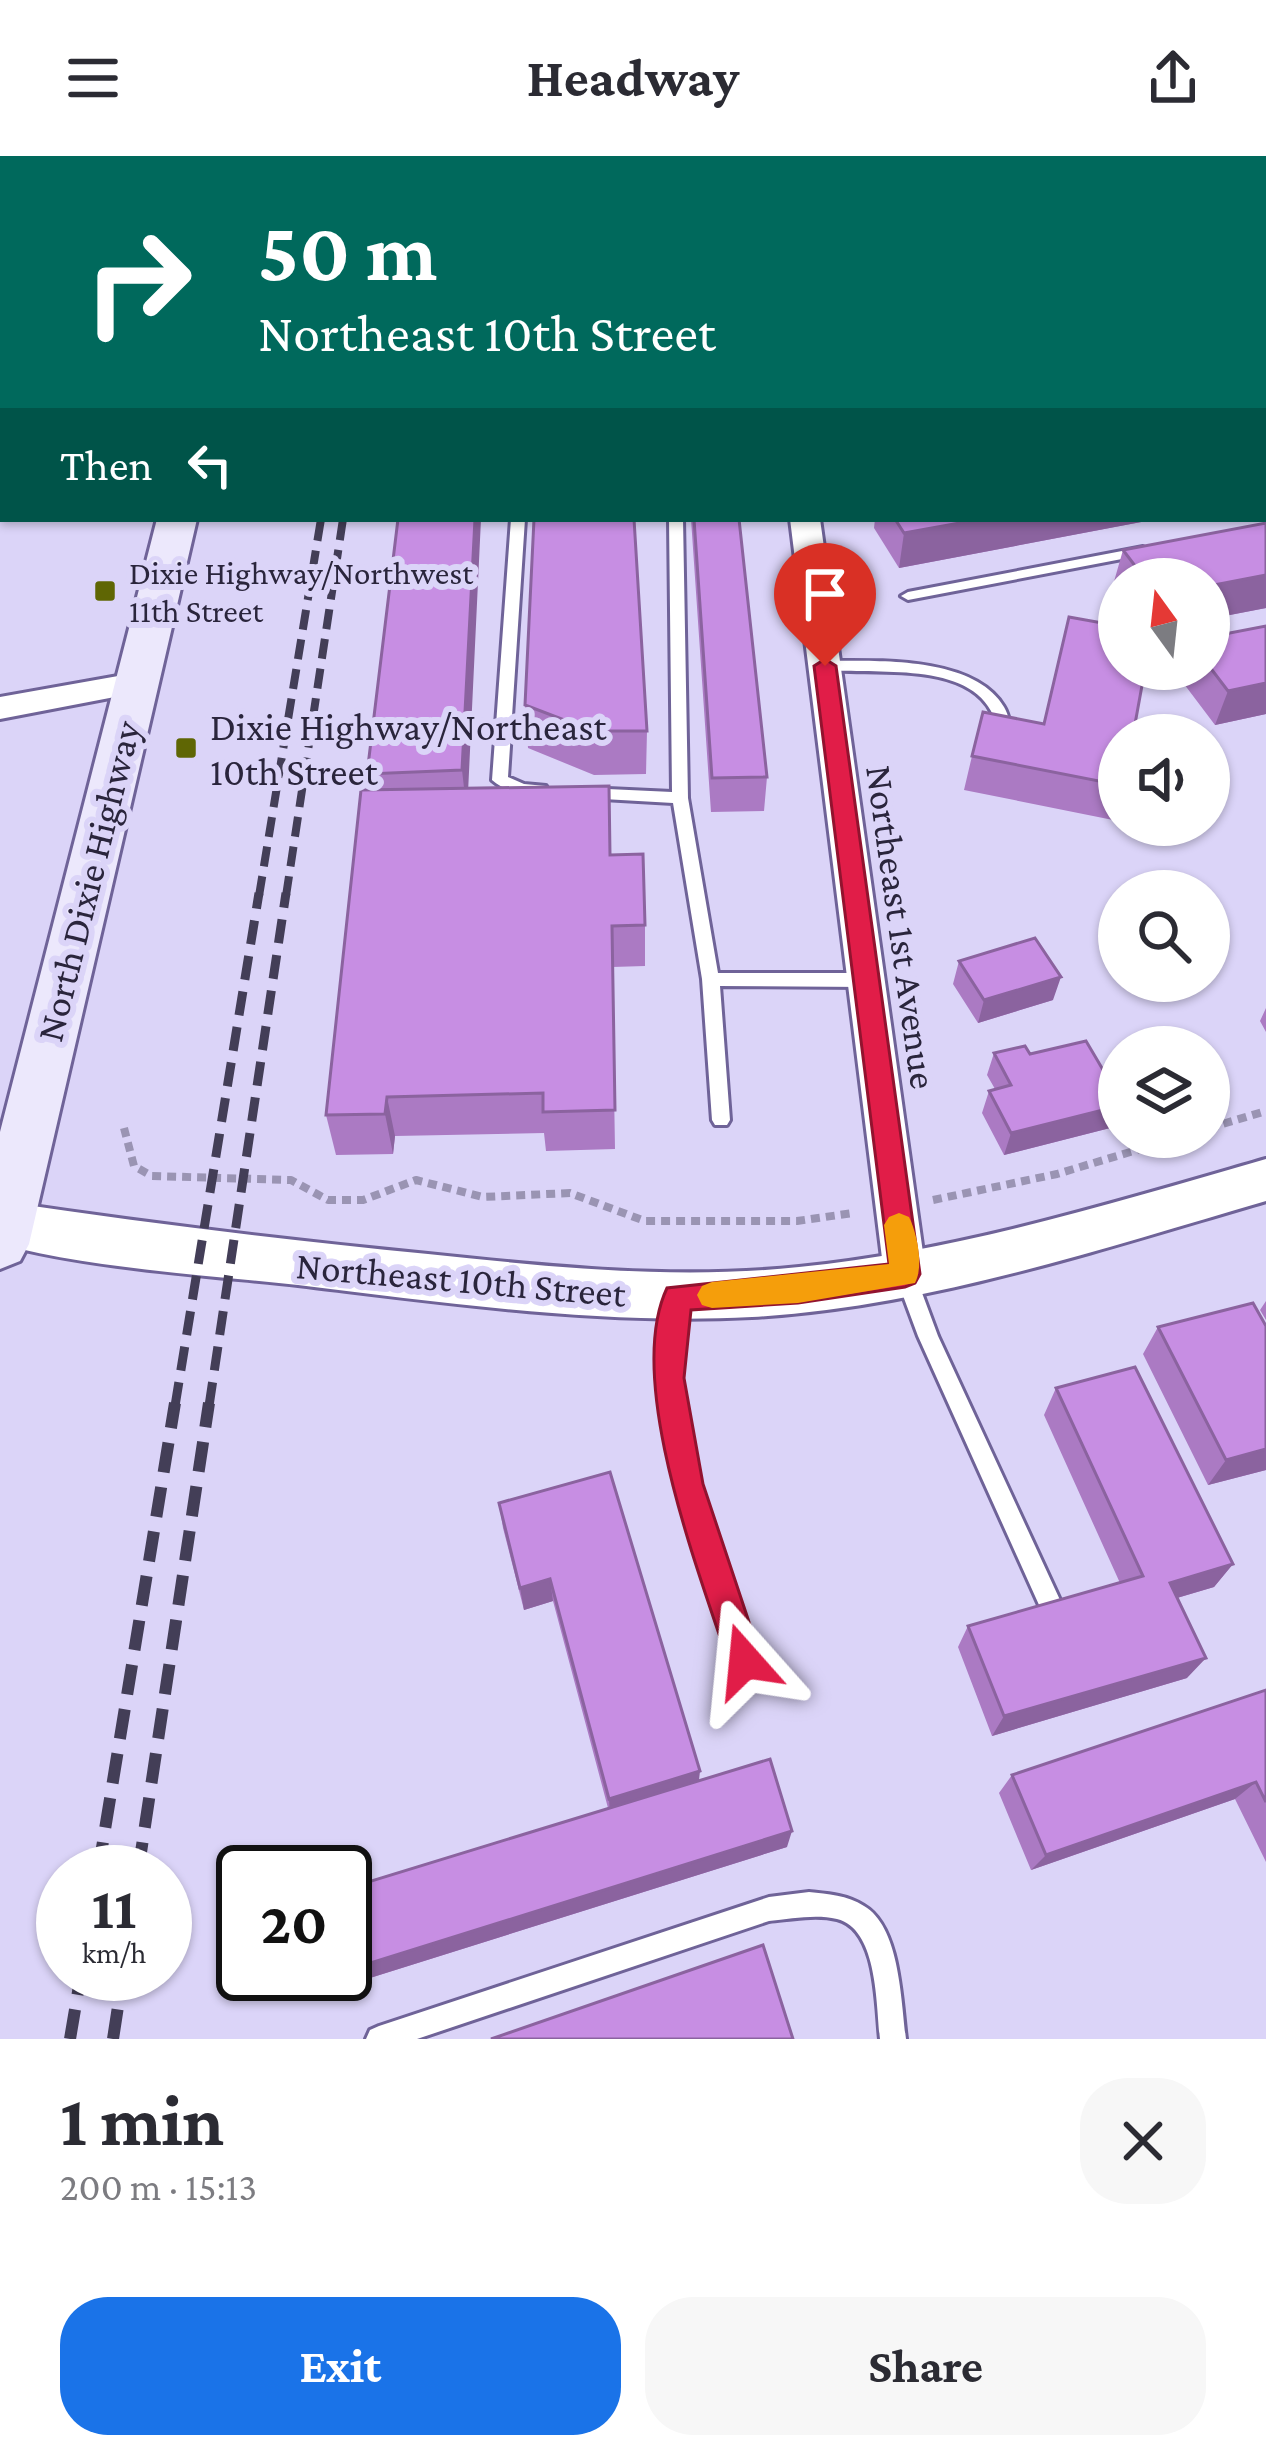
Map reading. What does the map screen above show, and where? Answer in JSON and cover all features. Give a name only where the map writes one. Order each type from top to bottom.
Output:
[{"type":"main road","name":"North Dixie Highway","points":[[2,1231],[176,522]]},
{"type":"street","name":"Northeast 1st Avenue","points":[[806,522],[905,1274]]},
{"type":"street","points":[[0,708],[135,685]]},
{"type":"street","name":"Northeast 10th Street","points":[[2,1231],[525,1288],[677,1298],[798,1290],[980,1259],[1266,1180]]},
{"type":"lane","points":[[518,522],[500,779],[521,789],[680,798]]},
{"type":"lane","points":[[676,522],[680,798],[711,979],[721,1120]]},
{"type":"lane","points":[[908,596],[1154,549]]},
{"type":"lane","points":[[825,666],[916,667],[978,688],[1004,716],[1005,735]]},
{"type":"lane","points":[[711,979],[866,980]]},
{"type":"lane","points":[[905,1274],[928,1336],[1052,1608]]},
{"type":"lane","points":[[677,1298],[668,1378],[687,1484],[745,1661]]},
{"type":"lane","points":[[379,2039],[770,1909],[799,1904],[844,1905],[871,1925],[884,1964],[893,2039]]},
{"type":"path","points":[[1230,1122],[1266,1111]]},
{"type":"path","points":[[124,1128],[134,1166],[152,1176],[291,1180],[328,1200],[363,1200],[416,1180],[482,1197],[570,1193],[645,1221],[796,1221]]},
{"type":"path","points":[[954,1197],[1110,1158]]},
{"type":"building","points":[[398,522],[475,522],[462,770],[367,774]]},
{"type":"building","points":[[534,522],[634,522],[647,731],[593,731],[525,705]]},
{"type":"building","points":[[694,522],[739,522],[767,777],[712,778]]},
{"type":"building","points":[[897,522],[965,522],[904,533]]},
{"type":"building","points":[[1266,523],[1266,575],[1230,582],[1230,558],[1129,558],[1123,550]]},
{"type":"building","points":[[1069,617],[1098,622],[1098,690],[1141,690],[1137,714],[1098,714],[1098,781],[972,756],[983,712],[1044,724]]},
{"type":"building","points":[[1266,626],[1266,683],[1227,690],[1230,633]]},
{"type":"building","points":[[609,786],[610,855],[643,854],[645,925],[612,926],[615,1110],[543,1112],[543,1093],[387,1097],[385,1114],[326,1115],[361,790]]},
{"type":"building","points":[[1035,938],[1061,977],[984,1000],[959,961]]},
{"type":"building","points":[[1086,1041],[1098,1061],[1098,1111],[1011,1133],[989,1091],[1011,1085],[994,1053],[1025,1046],[1030,1054]]},
{"type":"building","points":[[1253,1303],[1266,1326],[1266,1449],[1226,1460],[1158,1327]]},
{"type":"building","points":[[1135,1367],[1233,1564],[1170,1583],[1206,1658],[1004,1716],[968,1626],[1143,1576],[1056,1388]]},
{"type":"building","points":[[610,1472],[700,1771],[609,1799],[550,1579],[520,1588],[499,1503]]},
{"type":"building","points":[[1266,1690],[1266,1802],[1256,1782],[1046,1855],[1012,1775]]},
{"type":"building","points":[[770,1759],[792,1831],[372,1963],[372,1881]]},
{"type":"building","points":[[763,1945],[793,2039],[491,2039]]},
{"type":"railway","points":[[259,896],[321,522]]},
{"type":"railway","points":[[286,896],[343,522]]},
{"type":"railway","points":[[175,1406],[259,893]]},
{"type":"railway","points":[[209,1406],[286,893]]},
{"type":"railway","points":[[102,1845],[175,1403]]},
{"type":"railway","points":[[142,1845],[209,1403]]},
{"type":"railway","points":[[70,2039],[76,2001]]},
{"type":"railway","points":[[113,2039],[119,2001]]},
{"type":"slow traffic","points":[[712,1295],[798,1290],[905,1274],[899,1225]]},
{"type":"place","name":"Dixie Highway/Northwest 11th Street","points":[[105,591]]},
{"type":"place","name":"Dixie Highway/Northeast 10th Street","points":[[186,748]]},
{"type":"route","points":[[745,1661],[687,1484],[668,1378],[677,1298],[798,1290],[905,1274],[825,666]]}]
